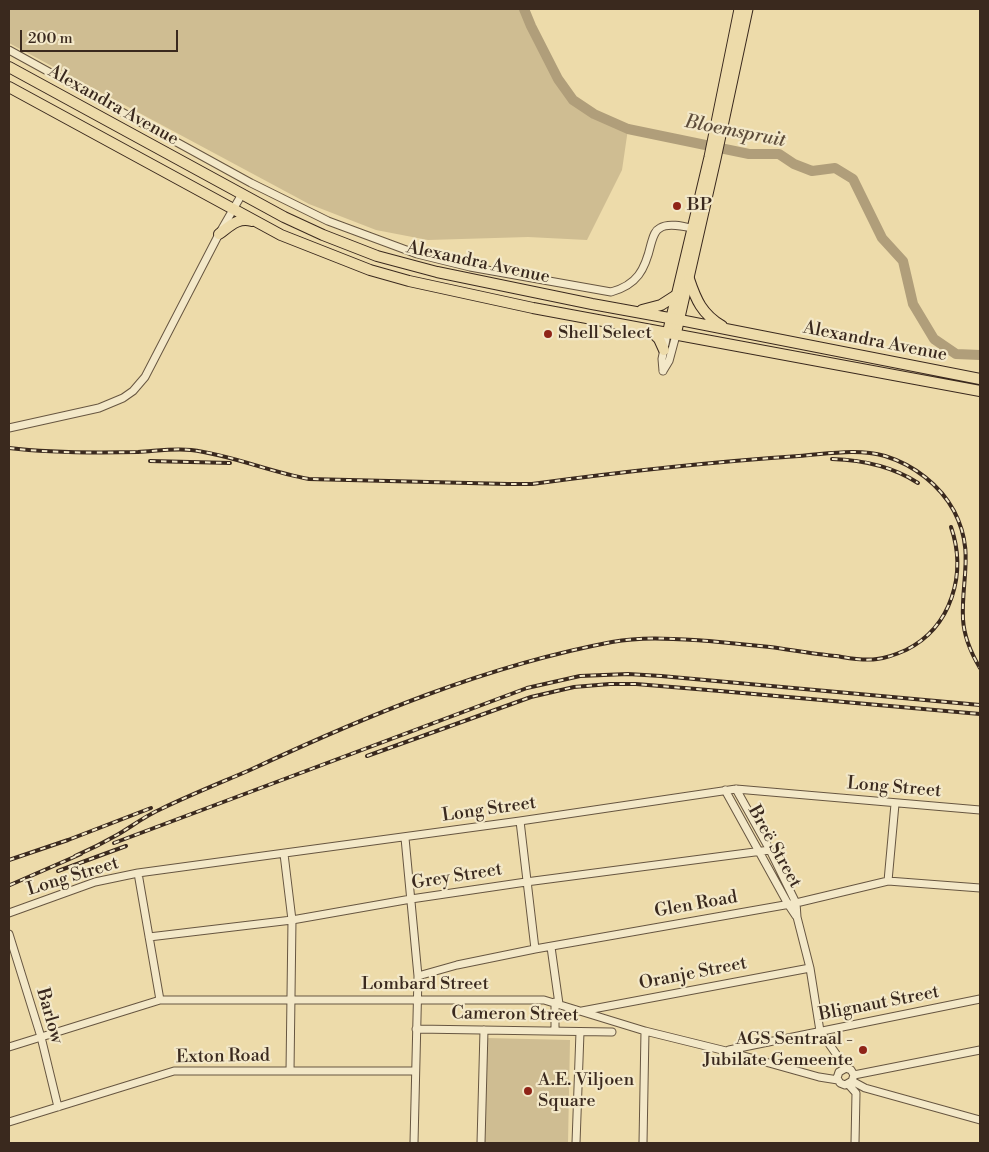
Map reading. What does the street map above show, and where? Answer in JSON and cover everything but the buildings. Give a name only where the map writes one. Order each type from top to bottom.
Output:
[{"type":"highway","name":"Alexandra Avenue","points":[[9,67],[303,227],[408,265],[624,310],[980,379]]},
{"type":"highway","name":"Alexandra Avenue","points":[[9,87],[281,235],[330,256],[370,270],[410,282],[533,308],[980,390]]},
{"type":"highway","points":[[219,234],[238,221],[247,219],[258,223]]},
{"type":"highway","points":[[330,256],[335,240]]},
{"type":"highway","points":[[689,279],[702,310],[710,318],[727,329]]},
{"type":"highway","points":[[624,310],[652,308],[675,296]]},
{"type":"highway","points":[[650,330],[659,339],[664,350]]},
{"type":"main road","points":[[717,135],[739,9]]},
{"type":"main road","points":[[672,334],[689,279],[696,230],[748,9]]},
{"type":"main road","points":[[676,319],[675,296],[696,230]]},
{"type":"street","points":[[9,50],[194,152],[312,214],[417,254],[470,267],[611,292],[626,287],[638,277],[646,263],[654,235],[659,228],[672,226],[696,230]]},
{"type":"street","points":[[9,428],[99,408],[112,404],[133,391],[150,368],[219,234],[242,194]]},
{"type":"street","points":[[672,334],[669,361],[663,371],[662,359],[664,350],[672,334]]},
{"type":"street","name":"Long Street","points":[[9,913],[95,882],[138,873],[520,822],[725,790],[736,789],[980,810]]},
{"type":"street","name":"Breë Street","points":[[736,789],[770,850],[792,903],[810,968],[820,1030],[846,1068]]},
{"type":"street","name":"Breë Street","points":[[725,790],[792,903]]},
{"type":"street","points":[[888,881],[895,804]]},
{"type":"street","points":[[520,822],[535,949]]},
{"type":"street","points":[[404,838],[418,976],[414,1143]]},
{"type":"street","name":"Grey Street","points":[[149,937],[292,920],[526,882],[770,850]]},
{"type":"street","points":[[284,854],[292,920],[290,1071]]},
{"type":"street","points":[[138,873],[160,1000]]},
{"type":"street","name":"Glen Road","points":[[418,976],[457,965],[535,949],[792,903],[888,881],[980,888]]},
{"type":"street","name":"Barlow","points":[[9,934],[41,1037],[58,1107]]},
{"type":"street","points":[[551,947],[557,1003],[555,1031]]},
{"type":"street","name":"Oranje Street","points":[[581,1011],[810,968]]},
{"type":"street","name":"Blignaut Street","points":[[726,1051],[820,1030],[980,999]]},
{"type":"street","name":"Lombard Street","points":[[9,1047],[160,1000],[544,1000],[644,1031],[726,1051],[819,1077],[838,1080]]},
{"type":"street","name":"Cameron Street","points":[[416,1029],[612,1032]]},
{"type":"street","points":[[481,1143],[484,1030]]},
{"type":"street","points":[[643,1143],[644,1031]]},
{"type":"street","points":[[576,1143],[580,1032]]},
{"type":"street","points":[[855,1143],[856,1093],[851,1080],[851,1070],[846,1068],[839,1072],[838,1080],[843,1084],[851,1080],[980,1050]]},
{"type":"street","name":"Exton Road","points":[[9,1122],[174,1071],[415,1071]]},
{"type":"street","points":[[851,1080],[865,1088],[980,1120]]},
{"type":"shaded area","points":[[9,9],[524,9],[546,57],[567,93],[586,109],[628,129],[622,170],[587,240],[528,237],[428,240],[376,230],[309,204],[9,43]]},
{"type":"shaded area","name":"A.E. Viljoen Square","points":[[487,1038],[570,1040],[568,1143],[485,1143]]},
{"type":"waterway","name":"Bloemspruit","points":[[524,9],[558,79],[573,100],[594,114],[628,129],[749,154],[779,154],[794,164],[812,171],[835,168],[853,179],[882,238],[903,261],[913,304],[934,339],[956,354],[980,355]]},
{"type":"railway","points":[[9,448],[89,452],[138,452],[185,449],[206,452],[309,479],[508,484],[532,484],[732,461],[831,453],[864,452],[885,456],[906,465],[925,477],[941,493],[954,511],[960,525],[966,552],[963,605],[964,626],[968,645],[980,668]]},
{"type":"railway","points":[[832,459],[855,461],[888,468],[918,483]]},
{"type":"railway","points":[[150,461],[230,463]]},
{"type":"railway","points":[[75,856],[172,804],[382,712],[472,679],[565,652],[624,640],[660,638],[770,647],[872,660],[896,654],[922,640],[935,628],[945,613],[952,597],[956,580],[957,562],[956,545],[951,527]]},
{"type":"railway","points":[[114,843],[527,688],[580,676],[628,674],[661,676],[980,705]]},
{"type":"railway","points":[[367,756],[531,697],[574,687],[610,684],[636,684],[980,714]]},
{"type":"railway","points":[[9,860],[68,840],[151,808]]},
{"type":"railway","points":[[58,871],[126,846]]},
{"type":"railway","points":[[10,885],[81,854]]},
{"type":"place","name":"BP","points":[[677,206]]},
{"type":"place","name":"Shell Select","points":[[548,334]]},
{"type":"place","name":"AGS Sentraal - Jubilate Gemeente","points":[[863,1050]]},
{"type":"place","name":"A.E. Viljoen Square","points":[[528,1091]]}]
